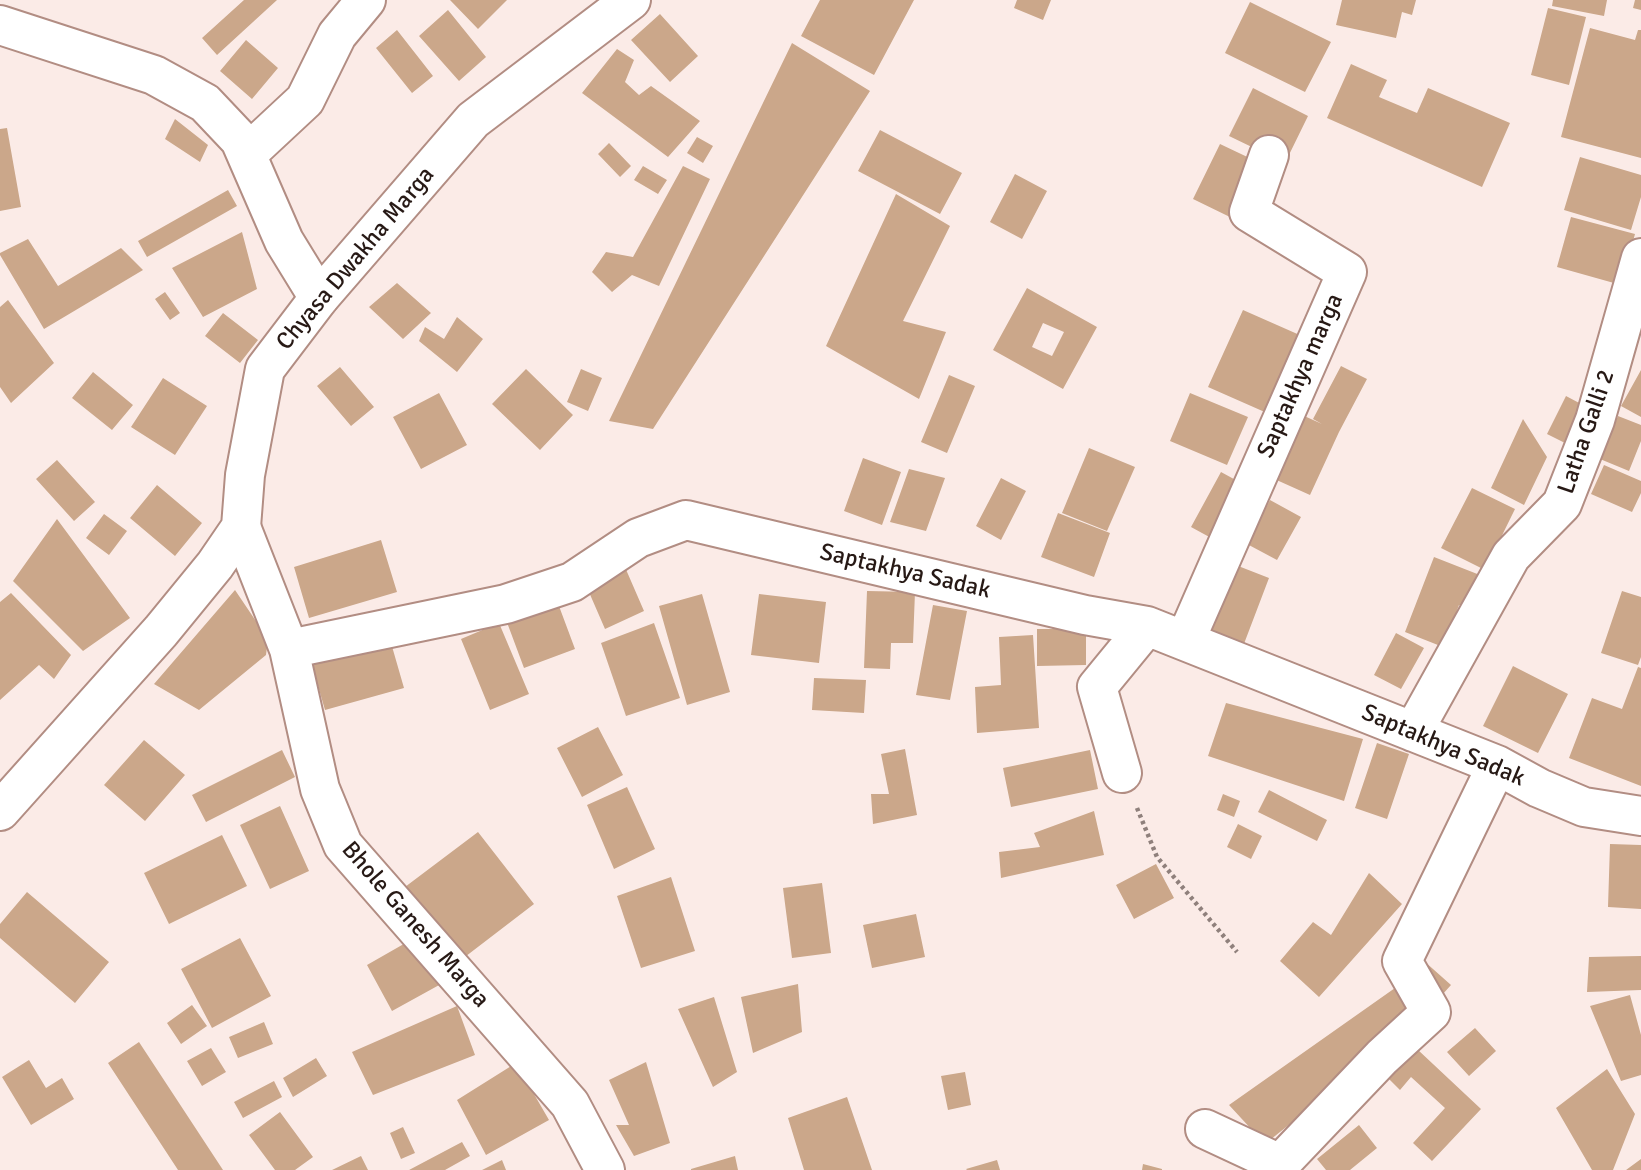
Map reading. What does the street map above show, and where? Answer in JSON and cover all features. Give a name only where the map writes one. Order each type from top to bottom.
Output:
[{"type":"street","points":[[247,154],[305,100],[337,35],[366,0]]},
{"type":"street","name":"Chyasa Dwakha Marga","points":[[0,811],[161,631],[215,565],[241,527],[245,475],[265,369],[319,298],[473,120],[631,0]]},
{"type":"street","points":[[0,24],[153,75],[205,103],[240,140],[284,241],[319,298]]},
{"type":"street","name":"Saptakhya marga","points":[[1185,641],[1347,271],[1249,212],[1269,155]]},
{"type":"street","name":"Latha Galli 2","points":[[1413,732],[1511,556],[1562,504],[1595,420],[1641,258]]},
{"type":"street","name":"Saptakhya Sadak","points":[[289,649],[506,604],[572,582],[638,538],[686,520],[1085,615],[1147,626],[1497,765],[1539,788],[1584,807],[1641,816]]},
{"type":"street","points":[[241,527],[289,649]]},
{"type":"street","points":[[1122,773],[1097,687],[1147,626]]},
{"type":"street","name":"Bhole Ganesh Marga","points":[[289,649],[320,789],[343,845],[570,1104],[605,1170]]},
{"type":"street","points":[[1205,1129],[1280,1164],[1382,1057],[1431,1012],[1402,961],[1497,765]]},
{"type":"path","points":[[1122,773],[1157,857],[1237,952]]},
{"type":"building","points":[[244,0],[277,0],[217,55],[202,38]]},
{"type":"building","points":[[450,0],[507,0],[478,29]]},
{"type":"building","points":[[820,0],[914,0],[874,75],[801,36]]},
{"type":"building","points":[[1017,0],[1051,0],[1043,20],[1014,8]]},
{"type":"building","points":[[1342,0],[1416,0],[1412,15],[1402,12],[1396,38],[1336,25]]},
{"type":"building","points":[[1553,0],[1607,0],[1604,16],[1552,6]]},
{"type":"building","points":[[1635,0],[1641,0],[1641,10],[1633,8]]},
{"type":"building","points":[[1250,2],[1331,42],[1305,92],[1225,53]]},
{"type":"building","points":[[1548,8],[1586,17],[1569,85],[1531,75]]},
{"type":"building","points":[[448,10],[486,57],[459,81],[419,36]]},
{"type":"building","points":[[660,14],[698,56],[670,82],[631,40]]},
{"type":"building","points":[[1590,28],[1635,40],[1638,30],[1641,30],[1641,158],[1561,137]]},
{"type":"building","points":[[397,30],[433,76],[412,93],[376,48]]},
{"type":"building","points":[[246,40],[278,68],[252,99],[220,71]]},
{"type":"building","points":[[792,43],[870,91],[653,429],[609,421]]},
{"type":"building","points":[[617,49],[634,60],[625,82],[639,95],[651,86],[700,121],[668,157],[582,93]]},
{"type":"building","points":[[1351,64],[1387,80],[1379,97],[1417,113],[1428,88],[1510,123],[1482,187],[1327,118]]},
{"type":"building","points":[[1253,88],[1308,116],[1285,163],[1229,136]]},
{"type":"building","points":[[175,119],[208,145],[200,162],[165,139]]},
{"type":"building","points":[[7,128],[21,207],[0,211],[0,129]]},
{"type":"building","points":[[880,130],[962,173],[940,214],[858,171]]},
{"type":"building","points":[[697,137],[713,146],[703,163],[687,153]]},
{"type":"building","points":[[609,143],[631,166],[620,177],[598,154]]},
{"type":"building","points":[[1220,144],[1260,163],[1232,218],[1193,199]]},
{"type":"building","points":[[1580,157],[1641,175],[1641,197],[1631,230],[1564,210]]},
{"type":"building","points":[[643,166],[667,180],[658,194],[634,180]]},
{"type":"building","points":[[683,166],[710,179],[659,286],[632,275],[612,292],[592,272],[606,252],[633,257]]},
{"type":"building","points":[[1015,174],[1047,191],[1022,239],[990,222]]},
{"type":"building","points":[[228,190],[237,206],[147,257],[138,241]]},
{"type":"building","points":[[896,194],[950,226],[903,321],[946,332],[919,399],[826,346]]},
{"type":"building","points":[[1571,217],[1635,234],[1621,285],[1557,267]]},
{"type":"building","points":[[242,232],[257,289],[203,317],[172,268]]},
{"type":"building","points":[[28,239],[58,286],[121,248],[143,270],[44,329],[0,255]]},
{"type":"building","points":[[397,283],[431,313],[403,339],[369,307]]},
{"type":"building","points":[[1027,288],[1097,327],[1063,389],[993,350]],"holes":[[[1043,323],[1064,332],[1052,356],[1032,347]]]},
{"type":"building","points":[[165,292],[180,313],[170,320],[155,299]]},
{"type":"building","points":[[8,300],[54,363],[11,403],[0,387],[0,307]]},
{"type":"building","points":[[1243,310],[1311,340],[1276,417],[1208,387]]},
{"type":"building","points":[[223,313],[258,340],[240,363],[205,336]]},
{"type":"building","points":[[457,317],[483,339],[457,372],[419,341],[425,327],[444,339]]},
{"type":"building","points":[[1341,366],[1367,379],[1310,495],[1261,473],[1291,410],[1322,424],[1313,419]]},
{"type":"building","points":[[340,367],[374,407],[351,426],[317,386]]},
{"type":"building","points":[[526,369],[573,415],[540,450],[492,404]]},
{"type":"building","points":[[581,369],[602,378],[588,411],[567,402]]},
{"type":"building","points":[[1641,370],[1641,417],[1621,406]]},
{"type":"building","points":[[93,372],[133,405],[112,430],[72,398]]},
{"type":"building","points":[[949,375],[975,386],[947,453],[921,442]]},
{"type":"building","points":[[163,378],[207,406],[175,455],[131,427]]},
{"type":"building","points":[[439,393],[467,445],[421,469],[393,417]]},
{"type":"building","points":[[1190,393],[1248,417],[1227,465],[1170,441]]},
{"type":"building","points":[[1566,396],[1583,405],[1565,443],[1547,434]]},
{"type":"building","points":[[1618,416],[1641,425],[1641,441],[1629,471],[1600,459]]},
{"type":"building","points":[[1523,419],[1547,457],[1524,505],[1491,488]]},
{"type":"building","points":[[1089,448],[1135,467],[1107,531],[1062,513]]},
{"type":"building","points":[[863,458],[901,472],[882,525],[844,511]]},
{"type":"building","points":[[57,460],[95,502],[74,521],[36,479]]},
{"type":"building","points":[[1604,465],[1641,481],[1641,493],[1632,512],[1591,494]]},
{"type":"building","points":[[909,469],[945,478],[926,531],[890,522]]},
{"type":"building","points":[[1221,472],[1265,496],[1235,551],[1191,527]]},
{"type":"building","points":[[1001,478],[1026,491],[1001,540],[976,526]]},
{"type":"building","points":[[157,485],[202,523],[175,556],[130,518]]},
{"type":"building","points":[[1472,488],[1515,509],[1485,570],[1441,548]]},
{"type":"building","points":[[1270,500],[1301,517],[1277,560],[1247,544]]},
{"type":"building","points":[[1058,513],[1110,533],[1094,577],[1041,557]]},
{"type":"building","points":[[104,514],[127,531],[109,555],[86,538]]},
{"type":"building","points":[[57,519],[130,618],[83,651],[13,581]]},
{"type":"building","points":[[381,540],[397,592],[309,618],[294,567]]},
{"type":"building","points":[[1210,555],[1269,578],[1242,649],[1183,626]]},
{"type":"building","points":[[1434,557],[1485,577],[1472,610],[1459,605],[1443,647],[1405,632]]},
{"type":"building","points":[[621,558],[644,611],[605,629],[582,576]]},
{"type":"building","points":[[235,590],[268,639],[266,655],[199,710],[154,684]]},
{"type":"building","points":[[553,590],[575,649],[524,668],[502,609]]},
{"type":"building","points":[[867,591],[915,592],[913,643],[891,643],[890,669],[864,668]]},
{"type":"building","points":[[1622,591],[1641,597],[1641,657],[1638,665],[1601,653]]},
{"type":"building","points":[[11,593],[71,655],[54,679],[39,665],[0,700],[0,602]]},
{"type":"building","points":[[702,594],[730,692],[687,705],[659,606]]},
{"type":"building","points":[[759,594],[826,602],[819,663],[751,655]]},
{"type":"building","points":[[933,605],[967,611],[950,700],[916,695]]},
{"type":"building","points":[[499,623],[529,694],[490,710],[461,639]]},
{"type":"building","points":[[654,623],[680,698],[626,716],[601,643]]},
{"type":"building","points":[[1037,629],[1086,629],[1086,665],[1037,666]]},
{"type":"building","points":[[1396,633],[1424,648],[1401,689],[1374,675]]},
{"type":"building","points":[[1033,635],[1039,728],[977,733],[975,687],[1001,685],[999,637]]},
{"type":"building","points":[[389,636],[404,688],[325,710],[310,658]]},
{"type":"building","points":[[1513,666],[1568,694],[1538,753],[1483,726]]},
{"type":"building","points":[[1638,667],[1641,668],[1641,786],[1569,758],[1592,698],[1622,709]]},
{"type":"building","points":[[814,678],[866,680],[864,713],[812,710]]},
{"type":"building","points":[[1226,703],[1363,739],[1344,801],[1208,756]]},
{"type":"building","points":[[598,727],[623,775],[582,797],[557,748]]},
{"type":"building","points":[[144,740],[185,775],[145,821],[104,785]]},
{"type":"building","points":[[1377,743],[1409,754],[1387,819],[1355,808]]},
{"type":"building","points":[[905,749],[917,815],[873,824],[871,794],[889,794],[881,754]]},
{"type":"building","points":[[282,750],[295,777],[206,822],[192,795]]},
{"type":"building","points":[[1090,750],[1098,789],[1011,807],[1003,768]]},
{"type":"building","points":[[627,787],[655,849],[614,869],[587,805]]},
{"type":"building","points":[[1269,790],[1327,820],[1317,841],[1258,812]]},
{"type":"building","points":[[1223,794],[1240,801],[1234,817],[1217,810]]},
{"type":"building","points":[[280,806],[309,871],[270,889],[240,825]]},
{"type":"building","points":[[1094,811],[1104,855],[1001,878],[999,852],[1040,847],[1034,833]]},
{"type":"building","points":[[1238,824],[1262,836],[1251,859],[1227,847]]},
{"type":"building","points":[[478,832],[534,904],[457,963],[401,890]]},
{"type":"building","points":[[222,835],[247,886],[169,924],[144,873]]},
{"type":"building","points":[[1610,844],[1641,845],[1641,909],[1608,907]]},
{"type":"building","points":[[1156,864],[1174,898],[1134,919],[1116,885]]},
{"type":"building","points":[[1369,873],[1402,904],[1319,997],[1280,961],[1313,922],[1331,935]]},
{"type":"building","points":[[671,877],[695,951],[641,968],[617,896]]},
{"type":"building","points":[[822,883],[831,953],[792,958],[783,888]]},
{"type":"building","points":[[27,892],[109,962],[75,1003],[0,938],[0,924]]},
{"type":"building","points":[[916,914],[925,957],[872,968],[863,925]]},
{"type":"building","points":[[416,937],[441,984],[392,1011],[367,965]]},
{"type":"building","points":[[240,938],[271,996],[212,1028],[181,969]]},
{"type":"building","points":[[1641,956],[1641,990],[1587,992],[1589,957]]},
{"type":"building","points":[[1424,961],[1451,985],[1442,995]]},
{"type":"building","points":[[798,984],[802,1032],[753,1053],[741,997]]},
{"type":"building","points":[[1395,988],[1417,1022],[1265,1144],[1229,1105]]},
{"type":"building","points":[[1630,995],[1641,1035],[1641,1075],[1621,1081],[1590,1006]]},
{"type":"building","points":[[714,997],[737,1072],[713,1087],[678,1009]]},
{"type":"building","points":[[192,1005],[207,1026],[181,1044],[167,1023]]},
{"type":"building","points":[[457,1006],[475,1055],[373,1095],[352,1052]]},
{"type":"building","points":[[264,1022],[273,1044],[238,1058],[229,1037]]},
{"type":"building","points":[[1475,1028],[1496,1051],[1469,1076],[1447,1052]]},
{"type":"building","points":[[139,1042],[223,1170],[178,1170],[108,1063]]},
{"type":"building","points":[[211,1048],[226,1072],[202,1086],[187,1061]]},
{"type":"building","points":[[1417,1049],[1481,1109],[1432,1161],[1413,1143],[1445,1108],[1411,1077],[1400,1090],[1389,1079]]},
{"type":"building","points":[[316,1058],[327,1076],[293,1097],[283,1078]]},
{"type":"building","points":[[29,1060],[46,1088],[62,1078],[74,1099],[31,1125],[2,1077]]},
{"type":"building","points":[[646,1062],[670,1143],[634,1156],[616,1125],[629,1125],[609,1080]]},
{"type":"building","points":[[516,1063],[549,1120],[486,1155],[457,1100]]},
{"type":"building","points":[[1607,1069],[1635,1114],[1613,1170],[1592,1170],[1556,1108]]},
{"type":"building","points":[[965,1072],[971,1105],[948,1110],[941,1076]]},
{"type":"building","points":[[274,1081],[282,1097],[243,1118],[234,1102]]},
{"type":"building","points":[[847,1097],[872,1170],[804,1170],[788,1118]]},
{"type":"building","points":[[280,1112],[313,1157],[295,1170],[275,1170],[249,1135]]},
{"type":"building","points":[[1359,1125],[1377,1148],[1350,1170],[1326,1170],[1317,1159]]},
{"type":"building","points":[[403,1127],[415,1153],[401,1159],[390,1133]]},
{"type":"building","points":[[462,1142],[470,1156],[445,1170],[409,1170]]},
{"type":"building","points":[[361,1156],[368,1170],[332,1170]]},
{"type":"building","points":[[735,1156],[738,1170],[691,1170],[691,1169]]},
{"type":"building","points":[[1641,1159],[1641,1170],[1626,1170]]},
{"type":"building","points":[[502,1160],[506,1170],[482,1170]]},
{"type":"building","points":[[997,1160],[1000,1170],[966,1169]]},
{"type":"building","points":[[1143,1164],[1162,1169],[1162,1170],[1142,1170]]}]
